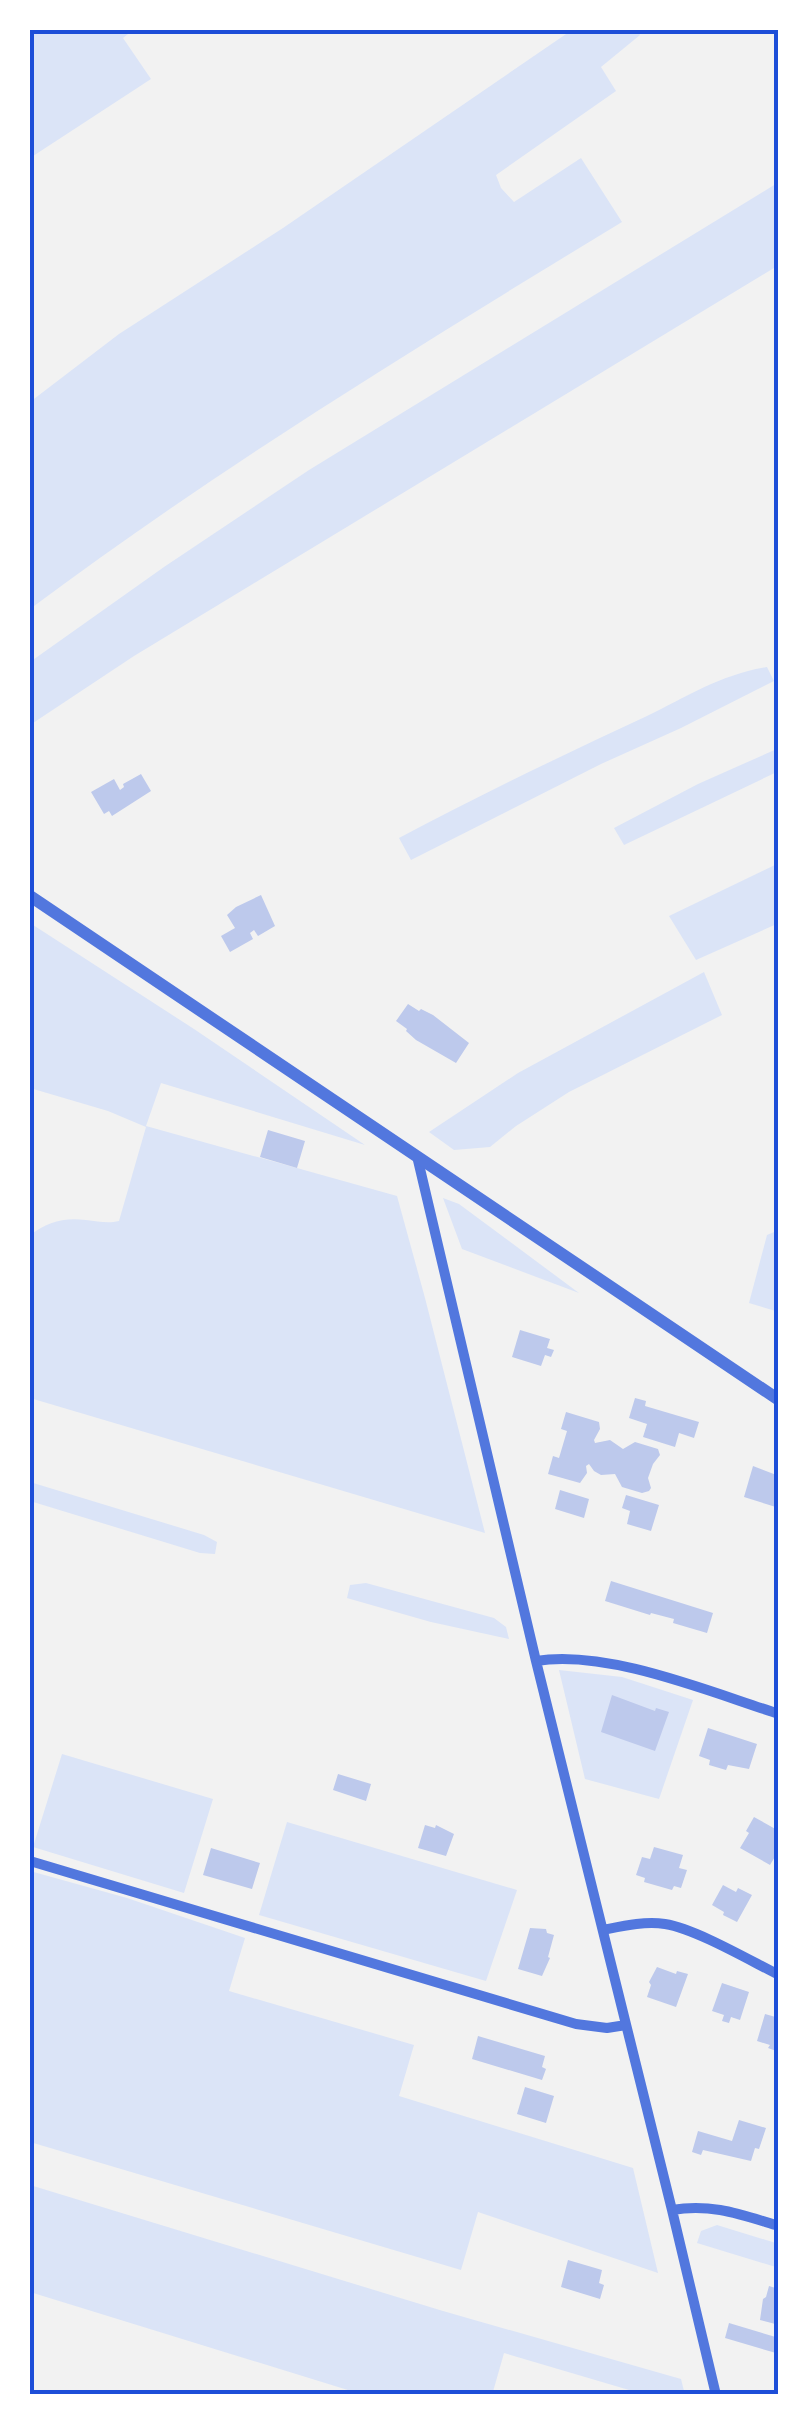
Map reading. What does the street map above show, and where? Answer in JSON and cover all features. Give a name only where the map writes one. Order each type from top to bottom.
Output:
[{"type":"street","points":[[30,896],[779,1400]]},
{"type":"street","points":[[417,1156],[536,1662],[716,2395]]},
{"type":"street","points":[[536,1662],[567,1658],[616,1666],[779,1714]]},
{"type":"street","points":[[30,1861],[576,2024],[597,2028],[626,2026]]},
{"type":"street","points":[[603,1930],[667,1924],[779,1975]]},
{"type":"street","points":[[672,2210],[712,2207],[779,2226]]},
{"type":"shaded area","points":[[30,30],[133,30],[123,38],[151,79],[30,158]]},
{"type":"shaded area","points":[[572,30],[637,30],[640,35],[601,67],[616,91],[496,175],[501,188],[514,202],[581,158],[622,222],[248,457],[30,609],[30,402],[119,334],[283,228]]},
{"type":"shaded area","points":[[779,182],[779,265],[134,656],[30,725],[30,662],[309,470]]},
{"type":"shaded area","points":[[767,667],[774,681],[411,860],[399,838],[705,687]]},
{"type":"shaded area","points":[[779,748],[779,771],[624,845],[614,828],[698,784]]},
{"type":"shaded area","points":[[779,863],[779,923],[696,960],[669,916]]},
{"type":"shaded area","points":[[30,923],[365,1145],[161,1083],[146,1126],[397,1196],[485,1533],[30,1398],[30,1235],[63,1220],[119,1221],[146,1127],[108,1111],[30,1088]]},
{"type":"shaded area","points":[[704,972],[722,1015],[569,1092],[490,1147],[454,1150],[429,1132],[518,1073]]},
{"type":"shaded area","points":[[443,1198],[459,1204],[579,1293],[462,1249]]},
{"type":"shaded area","points":[[779,1230],[779,1312],[749,1303],[767,1235]]},
{"type":"shaded area","points":[[30,1482],[204,1535],[217,1542],[215,1554],[200,1553],[30,1501]]},
{"type":"shaded area","points":[[366,1583],[494,1618],[506,1627],[509,1639],[347,1598],[350,1585]]},
{"type":"shaded area","points":[[559,1670],[622,1677],[693,1700],[659,1799],[585,1779]]},
{"type":"shaded area","points":[[62,1754],[213,1799],[184,1893],[33,1847]]},
{"type":"shaded area","points":[[287,1822],[517,1890],[486,1981],[259,1915]]},
{"type":"shaded area","points":[[30,1871],[127,1898],[245,1938],[229,1991],[414,2045],[399,2096],[633,2168],[658,2273],[478,2212],[461,2270],[30,2142]]},
{"type":"shaded area","points":[[30,2185],[681,2379],[685,2395],[646,2395],[504,2353],[492,2395],[364,2395],[30,2292]]},
{"type":"shaded area","points":[[717,2225],[779,2244],[779,2268],[697,2243],[701,2231]]},
{"type":"building","points":[[141,774],[151,791],[112,816],[109,811],[104,814],[91,792],[114,779],[120,790]]},
{"type":"building","points":[[261,895],[275,926],[258,936],[254,930],[250,933],[253,939],[230,952],[221,936],[235,928],[227,915]]},
{"type":"building","points":[[408,1004],[433,1015],[469,1043],[456,1063],[416,1040],[396,1021]]},
{"type":"building","points":[[268,1130],[305,1141],[297,1168],[260,1157]]},
{"type":"building","points":[[520,1330],[550,1339],[547,1348],[554,1350],[551,1357],[545,1355],[541,1366],[512,1357]]},
{"type":"building","points":[[635,1398],[646,1401],[645,1406],[699,1422],[694,1438],[679,1433],[675,1447],[643,1437],[647,1424],[629,1418]]},
{"type":"building","points":[[566,1412],[599,1422],[595,1443],[610,1440],[623,1449],[635,1442],[658,1449],[660,1455],[648,1478],[649,1491],[642,1493],[622,1487],[615,1474],[601,1475],[589,1464],[580,1483],[548,1474],[553,1456],[559,1458],[567,1431],[561,1429]]},
{"type":"building","points":[[753,1466],[779,1476],[779,1508],[744,1497]]},
{"type":"building","points":[[560,1490],[589,1499],[584,1518],[555,1509]]},
{"type":"building","points":[[626,1495],[659,1505],[651,1531],[627,1524],[630,1511],[622,1508]]},
{"type":"building","points":[[611,1581],[713,1613],[707,1633],[673,1623],[674,1619],[605,1601]]},
{"type":"building","points":[[612,1695],[655,1711],[656,1708],[669,1712],[655,1751],[601,1732]]},
{"type":"building","points":[[708,1728],[757,1744],[749,1769],[728,1765],[726,1770],[709,1765],[710,1760],[699,1756]]},
{"type":"building","points":[[338,1774],[371,1784],[366,1801],[333,1790]]},
{"type":"building","points":[[754,1817],[779,1831],[775,1848],[779,1850],[770,1865],[740,1848]]},
{"type":"building","points":[[425,1825],[436,1825],[454,1834],[446,1856],[418,1848]]},
{"type":"building","points":[[654,1847],[683,1855],[679,1868],[687,1870],[681,1888],[674,1886],[672,1890],[644,1882],[645,1878],[636,1875],[642,1857],[650,1859]]},
{"type":"building","points":[[211,1848],[260,1863],[252,1889],[203,1875]]},
{"type":"building","points":[[723,1885],[752,1895],[737,1922],[712,1905]]},
{"type":"building","points":[[530,1928],[546,1929],[554,1935],[542,1976],[518,1969]]},
{"type":"building","points":[[657,1967],[688,1974],[676,2007],[647,1997]]},
{"type":"building","points":[[722,1983],[749,1992],[740,2020],[731,2017],[729,2023],[722,2021],[724,2015],[712,2011]]},
{"type":"building","points":[[765,2014],[779,2018],[779,2052],[757,2041]]},
{"type":"building","points":[[478,2036],[545,2056],[542,2080],[472,2059]]},
{"type":"building","points":[[525,2087],[554,2096],[546,2123],[517,2114]]},
{"type":"building","points":[[739,2120],[766,2128],[751,2161],[703,2150],[701,2155],[692,2152],[698,2131],[732,2141]]},
{"type":"building","points":[[568,2260],[602,2270],[599,2283],[604,2285],[600,2299],[561,2287]]},
{"type":"building","points":[[769,2286],[779,2289],[779,2325],[760,2320]]},
{"type":"building","points":[[729,2323],[779,2338],[779,2350],[776,2353],[725,2338]]}]
